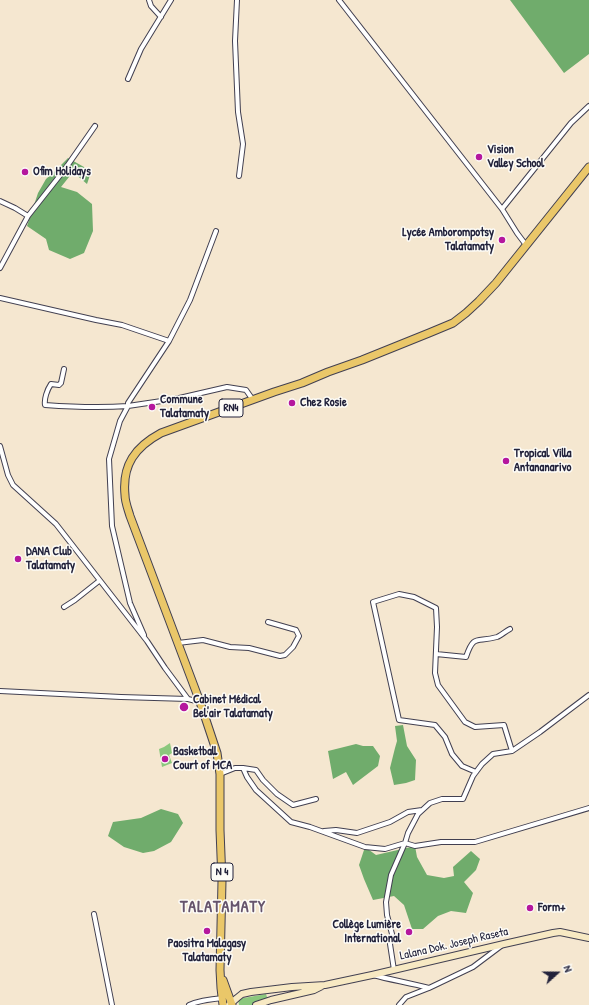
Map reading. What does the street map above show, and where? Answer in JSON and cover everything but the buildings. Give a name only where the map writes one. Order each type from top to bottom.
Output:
[{"type":"main road","name":"RN4","points":[[220,774],[217,753],[200,702],[130,516],[125,496],[125,482],[129,464],[136,452],[157,436],[181,426],[274,392],[302,384],[328,372],[362,360],[453,323],[480,301],[496,283],[589,167]]},
{"type":"main road","name":"N 4","points":[[220,774],[222,881],[220,970],[229,1001]]},
{"type":"main road","name":"Lalana Dok. Joseph Raseta","points":[[325,985],[560,932],[589,938]]},
{"type":"main road","points":[[229,1001],[242,994],[251,992],[325,985]]},
{"type":"main road","points":[[256,1005],[314,990],[325,985]]},
{"type":"main road","points":[[267,990],[271,1000]]},
{"type":"street","points":[[149,0],[151,6],[161,17]]},
{"type":"street","points":[[128,79],[141,49],[171,0]]},
{"type":"street","points":[[237,0],[235,41],[238,112],[243,144],[239,176]]},
{"type":"street","points":[[339,0],[502,209],[526,245]]},
{"type":"street","points":[[502,209],[571,123],[589,106]]},
{"type":"street","points":[[0,268],[28,216],[65,169],[95,126]]},
{"type":"street","points":[[0,201],[28,216]]},
{"type":"street","points":[[147,641],[130,603],[112,526],[109,459],[120,421],[128,406],[128,403],[169,341],[190,300],[216,231]]},
{"type":"street","points":[[0,298],[122,325],[169,341]]},
{"type":"street","points":[[64,369],[61,383],[59,385],[51,384],[49,387],[45,398],[45,405],[72,407],[128,406],[175,399],[227,387],[246,390],[253,400]]},
{"type":"street","points":[[0,446],[8,475],[13,485],[56,524],[147,641],[188,699]]},
{"type":"street","points":[[64,607],[99,581]]},
{"type":"street","points":[[476,772],[462,766],[452,754],[445,737],[434,725],[399,720],[373,602],[399,594],[414,597],[436,608],[437,627],[435,673],[438,685],[465,722],[475,727],[504,725],[512,751]]},
{"type":"street","points":[[177,643],[204,640],[230,647],[249,648],[280,656],[286,655],[293,647],[299,636],[296,630],[268,622]]},
{"type":"street","points":[[436,654],[466,657],[469,646],[475,640],[498,637],[510,629]]},
{"type":"street","points":[[0,691],[121,697],[160,697],[188,699],[200,702]]},
{"type":"street","points":[[394,970],[390,944],[392,934],[387,915],[386,902],[391,875],[408,833],[418,814],[430,803],[442,799],[463,799],[473,776],[482,764],[493,754],[512,751],[589,695]]},
{"type":"street","points":[[220,774],[235,768],[256,770],[263,780],[277,794],[293,805],[316,799]]},
{"type":"street","points":[[243,768],[256,790],[291,822],[310,827],[365,847],[385,849],[405,843],[415,846],[441,842],[475,842],[589,808]]},
{"type":"street","points":[[321,831],[336,830],[357,833],[390,822],[408,812],[422,810]]},
{"type":"street","points":[[94,914],[112,1005]]},
{"type":"street","points":[[399,1005],[406,997],[473,967],[504,944]]},
{"type":"street","points":[[372,975],[429,988]]},
{"type":"street","points":[[190,1005],[209,999],[229,1001]]},
{"type":"green space","points":[[510,0],[589,0],[589,54],[564,73]]},
{"type":"green space","points":[[68,158],[84,167],[90,175],[87,184],[73,172],[61,187],[77,192],[92,204],[93,231],[84,253],[70,259],[49,250],[46,239],[27,226],[38,193],[46,179]]},
{"type":"green space","points":[[403,725],[407,746],[416,760],[415,780],[394,785],[390,768],[397,741],[395,726]]},
{"type":"green space","name":"Basketball Court of MCA","points":[[170,743],[172,753],[169,755],[172,763],[162,767],[159,749]]},
{"type":"green space","points":[[356,744],[373,746],[380,756],[378,766],[353,785],[346,772],[333,779],[328,751]]},
{"type":"green space","points":[[161,809],[178,814],[183,823],[171,842],[154,851],[143,853],[124,847],[108,836],[113,822],[141,818]]},
{"type":"green space","points":[[415,846],[417,857],[427,875],[444,878],[454,876],[453,867],[471,851],[480,859],[476,870],[464,882],[473,893],[466,913],[451,911],[438,916],[423,929],[412,929],[404,905],[394,896],[373,900],[359,865],[365,847],[376,855]]},
{"type":"green space","points":[[266,994],[268,1000],[257,1005],[239,1005],[238,999]]},
{"type":"place","name":"Vision Valley School","points":[[479,157]]},
{"type":"place","name":"Ofim Holidays","points":[[25,172]]},
{"type":"place","name":"Lycée Amborompotsy Talatamaty","points":[[502,240]]},
{"type":"place","name":"Chez Rosie","points":[[292,403]]},
{"type":"place","name":"Commune Talatamaty","points":[[152,407]]},
{"type":"place","name":"Tropical Villa Antananarivo","points":[[506,461]]},
{"type":"place","name":"DANA Club Talatamaty","points":[[18,559]]},
{"type":"place","name":"Cabinet Médical Bel'air Talatamaty","points":[[184,707]]},
{"type":"place","name":"Basketball Court of MCA","points":[[165,759]]},
{"type":"place","name":"Form+","points":[[530,908]]},
{"type":"place","name":"Paositra Malagasy Talatamaty","points":[[207,931]]},
{"type":"place","name":"Collège Lumière International","points":[[409,932]]},
{"type":"district","name":"TALATAMATY","points":[[223,908]]}]
